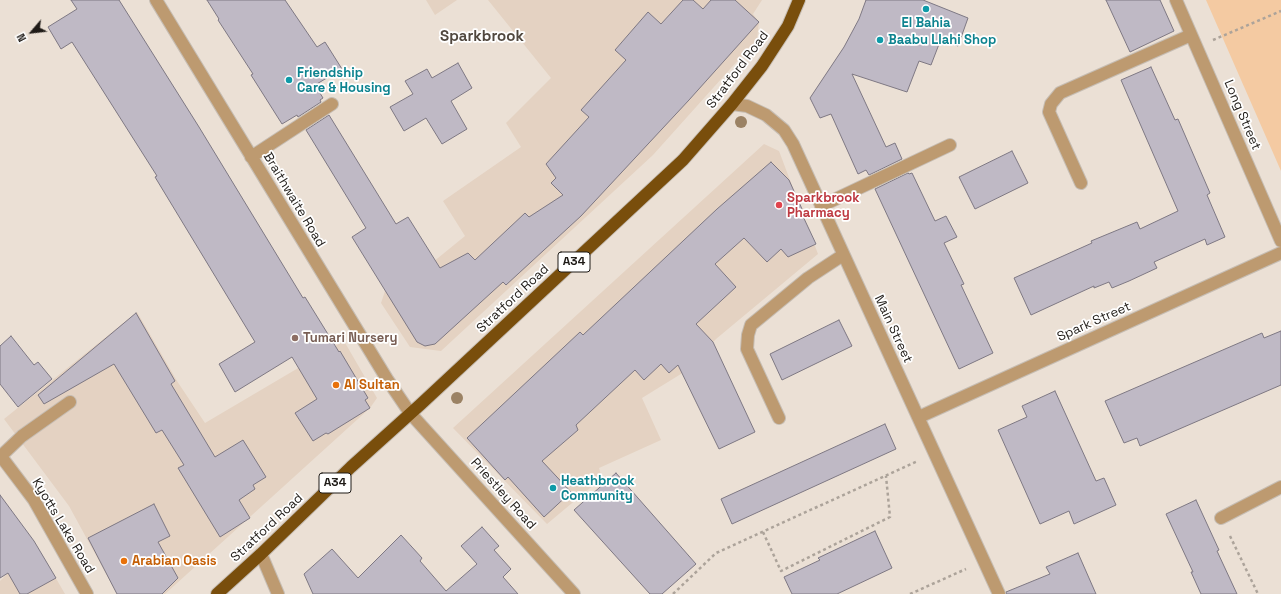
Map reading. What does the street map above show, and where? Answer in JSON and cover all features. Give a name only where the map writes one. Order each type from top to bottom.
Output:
[{"type":"highway","name":"Stratford Road","points":[[217,594],[261,554],[351,467],[683,160],[732,104],[762,66],[788,26],[799,0]]},
{"type":"street","name":"Braithwaite Road","points":[[156,0],[387,379],[410,413]]},
{"type":"street","name":"Long Street","points":[[1176,0],[1281,241]]},
{"type":"street","points":[[1081,183],[1049,112],[1051,104],[1060,93],[1192,35]]},
{"type":"street","points":[[252,157],[332,104]]},
{"type":"street","name":"Main Street","points":[[732,104],[748,106],[766,115],[784,130],[793,144],[999,594]]},
{"type":"street","points":[[821,206],[950,144]]},
{"type":"street","name":"Spark Street","points":[[919,417],[1281,253]]},
{"type":"street","points":[[779,418],[747,348],[748,335],[751,325],[808,278],[843,255]]},
{"type":"street","points":[[1,455],[22,436],[70,402]]},
{"type":"street","name":"Priestley Road","points":[[410,413],[574,594]]},
{"type":"street","name":"Kyotts Lake Road","points":[[1,455],[34,500],[87,594]]},
{"type":"street","points":[[1221,518],[1281,487]]},
{"type":"street","points":[[261,554],[278,594]]},
{"type":"path","points":[[1197,47],[1281,11]]},
{"type":"path","points":[[673,594],[716,553],[934,453]]},
{"type":"path","points":[[763,532],[781,571],[890,517],[886,476]]},
{"type":"path","points":[[1221,518],[1258,594]]},
{"type":"path","points":[[910,594],[985,561]]},
{"type":"shaded area","points":[[426,0],[457,0],[435,15]]},
{"type":"shaded area","points":[[488,0],[762,0],[753,14],[759,22],[757,39],[653,155],[441,351],[410,347],[381,303],[385,291],[422,271],[465,236],[443,201],[521,147],[506,123],[551,78]]},
{"type":"shaded area","points":[[1206,0],[1281,0],[1281,171]]},
{"type":"shaded area","points":[[764,144],[779,151],[818,254],[716,339],[689,369],[642,398],[661,440],[599,468],[602,478],[547,524],[453,428]]},
{"type":"shaded area","points":[[137,312],[177,381],[205,423],[344,341],[377,398],[370,408],[165,594],[117,594],[69,506],[4,419]]},
{"type":"shaded area","points":[[42,554],[65,594],[0,594],[0,581],[8,573]]},
{"type":"building","points":[[71,0],[119,0],[199,127],[303,298],[305,297],[339,352],[340,351],[368,398],[365,400],[370,408],[328,434],[326,433],[313,441],[295,413],[317,399],[292,357],[235,392],[219,364],[255,342],[155,177],[157,176],[72,42],[61,49],[48,27],[77,9]]},
{"type":"building","points":[[207,0],[285,0],[317,47],[325,42],[342,69],[315,85],[323,98],[320,100],[321,102],[298,117],[297,115],[282,124]]},
{"type":"building","points":[[683,0],[693,0],[703,9],[711,0],[735,0],[759,22],[581,216],[506,285],[503,282],[435,344],[425,346],[417,342],[352,237],[366,228],[306,130],[329,115],[396,224],[408,217],[440,268],[468,253],[475,260],[525,213],[529,217],[563,195],[551,183],[556,178],[546,164],[589,117],[581,110],[626,60],[615,50],[648,12],[661,24]]},
{"type":"building","points":[[866,0],[923,0],[968,18],[958,46],[941,39],[931,65],[919,61],[907,92],[852,74],[886,147],[895,143],[902,159],[869,175],[866,170],[858,174],[831,114],[820,118],[810,98],[844,47],[859,19]]},
{"type":"building","points":[[1106,0],[1160,0],[1174,31],[1130,52]]},
{"type":"building","points":[[458,63],[472,88],[451,101],[467,129],[442,144],[426,118],[404,131],[390,107],[413,94],[405,81],[427,69],[432,78]]},
{"type":"building","points":[[1151,67],[1175,120],[1178,119],[1210,193],[1207,195],[1225,237],[1207,245],[1205,239],[1154,262],[1157,268],[1129,281],[1112,288],[1109,282],[1094,288],[1094,286],[1031,315],[1014,278],[1092,243],[1091,241],[1137,222],[1140,229],[1178,211],[1121,80]]},
{"type":"building","points":[[1012,151],[1028,183],[975,209],[959,177]]},
{"type":"building","points":[[771,162],[789,180],[802,209],[800,210],[816,244],[788,257],[781,249],[767,262],[744,238],[715,264],[736,287],[696,324],[713,342],[755,432],[719,449],[678,365],[669,373],[661,364],[644,380],[635,370],[576,425],[578,430],[542,461],[571,492],[544,517],[508,477],[505,480],[467,438],[580,332],[583,335],[717,209]]},
{"type":"building","points":[[908,173],[912,173],[935,221],[946,216],[957,237],[944,243],[964,284],[961,285],[993,353],[959,369],[875,189]]},
{"type":"building","points":[[136,313],[175,381],[171,384],[215,457],[243,440],[266,477],[253,485],[255,489],[239,500],[250,518],[220,537],[178,468],[184,465],[162,430],[156,433],[114,364],[44,404],[38,395]]},
{"type":"building","points":[[839,320],[852,346],[782,380],[770,354]]},
{"type":"building","points":[[1281,331],[1281,385],[1140,446],[1137,438],[1124,443],[1105,401],[1262,333],[1264,338]]},
{"type":"building","points":[[11,336],[34,365],[38,362],[52,379],[18,407],[0,384],[0,346]]},
{"type":"building","points":[[1055,391],[1096,481],[1104,478],[1116,505],[1074,524],[1069,511],[1040,524],[998,430],[1027,417],[1022,406]]},
{"type":"building","points":[[885,424],[896,449],[732,524],[721,499]]},
{"type":"building","points":[[616,473],[696,564],[662,594],[650,594],[574,510]]},
{"type":"building","points":[[0,495],[34,541],[56,578],[27,594],[20,594],[8,573],[0,578]]},
{"type":"building","points":[[1196,500],[1237,594],[1201,594],[1191,572],[1193,572],[1166,514]]},
{"type":"building","name":"Arabian Oasis","points":[[154,504],[170,536],[158,542],[178,578],[162,594],[117,594],[88,538]]},
{"type":"building","points":[[482,527],[499,546],[494,550],[511,569],[503,577],[518,594],[313,594],[304,574],[332,549],[358,578],[401,535],[422,558],[420,561],[446,591],[477,564],[461,546]]},
{"type":"building","points":[[875,531],[892,568],[837,594],[792,594],[784,577],[820,560],[818,558]]},
{"type":"building","points":[[1078,553],[1096,594],[1006,594],[1006,592],[1050,574],[1046,567]]},
{"type":"place","name":"El Bahia","points":[[926,9]]},
{"type":"place","name":"Baabu Llahi Shop","points":[[880,40]]},
{"type":"place","name":"Friendship Care & Housing","points":[[289,80]]},
{"type":"place","name":"Sparkbrook Pharmacy","points":[[779,205]]},
{"type":"place","name":"Tumari Nursery","points":[[295,338]]},
{"type":"place","name":"Al Sultan","points":[[336,385]]},
{"type":"place","name":"Heathbrook Community","points":[[553,488]]},
{"type":"place","name":"Arabian Oasis","points":[[124,561]]},
{"type":"district","name":"Sparkbrook","points":[[482,37]]}]
